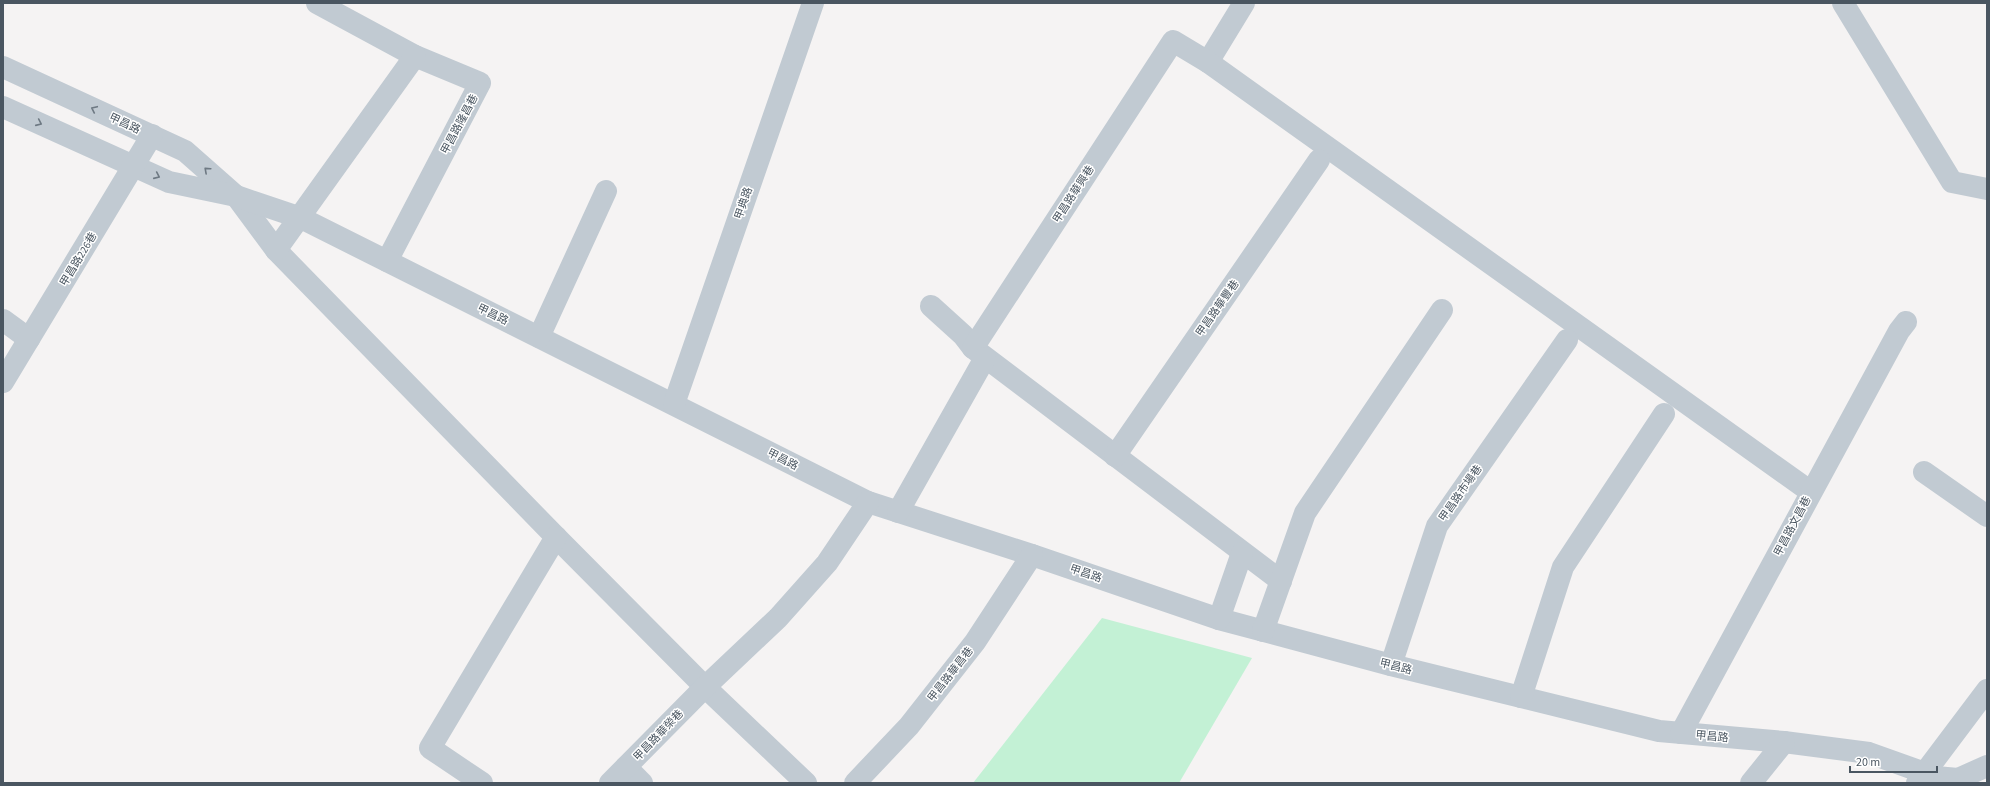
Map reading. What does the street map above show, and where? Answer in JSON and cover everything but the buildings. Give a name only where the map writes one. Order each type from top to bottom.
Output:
[{"type":"street","name":"甲昌路隆昌巷","points":[[317,3],[415,56],[480,83],[387,261]]},
{"type":"street","name":"甲典路","points":[[674,404],[813,3]]},
{"type":"street","points":[[1244,3],[1208,62],[1811,492]]},
{"type":"street","points":[[1843,3],[1952,182],[1987,189]]},
{"type":"street","name":"甲昌路華興巷","points":[[898,512],[979,353],[1173,41],[1208,62]]},
{"type":"street","points":[[276,250],[301,218],[415,56]]},
{"type":"street","name":"甲昌路","points":[[3,67],[185,151],[236,196]]},
{"type":"street","name":"甲昌路","points":[[3,107],[169,182],[236,196],[301,218],[868,502],[1032,555],[1219,619],[1391,665],[1659,731],[1784,742],[1869,754],[1920,778],[1936,777],[1959,781],[1987,766]]},
{"type":"street","name":"甲昌路226巷","points":[[3,382],[152,135]]},
{"type":"street","name":"甲昌路華豐巷","points":[[1115,456],[1319,160]]},
{"type":"street","points":[[539,337],[606,191]]},
{"type":"street","points":[[236,196],[276,250],[556,537],[705,687],[806,783]]},
{"type":"street","points":[[931,306],[963,335],[979,353],[1281,581]]},
{"type":"street","points":[[1263,631],[1304,513],[1442,310]]},
{"type":"street","points":[[3,320],[29,339]]},
{"type":"street","name":"甲昌路文昌巷","points":[[1681,733],[1899,331],[1906,322]]},
{"type":"street","name":"甲昌路市場巷","points":[[1391,665],[1437,526],[1567,340]]},
{"type":"street","points":[[1521,697],[1563,567],[1664,414]]},
{"type":"street","points":[[1924,472],[1987,516]]},
{"type":"street","name":"甲昌路華榮巷","points":[[610,783],[705,687],[778,618],[827,563],[868,502]]},
{"type":"street","points":[[482,783],[430,748],[556,537]]},
{"type":"street","points":[[1219,619],[1242,553]]},
{"type":"street","name":"甲昌路華昌巷","points":[[855,783],[909,726],[975,642],[1032,555]]},
{"type":"street","points":[[1920,778],[1987,690]]},
{"type":"street","points":[[1751,783],[1784,742]]},
{"type":"street","points":[[626,768],[642,783]]},
{"type":"green space","points":[[1102,618],[1252,658],[1179,783],[973,783]]}]
